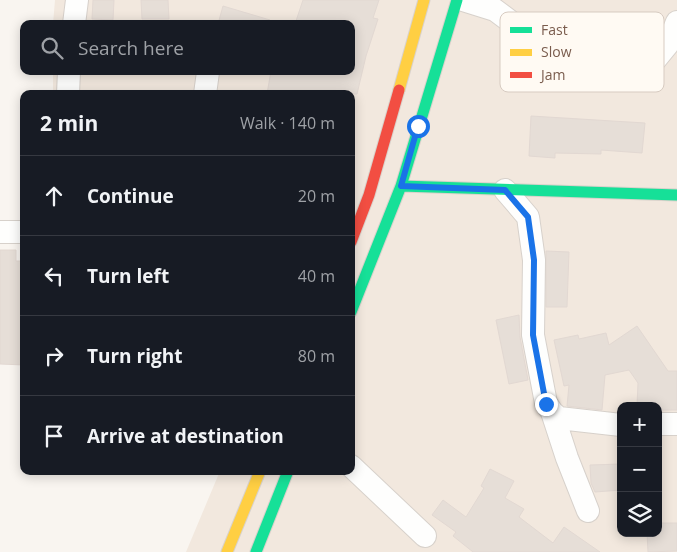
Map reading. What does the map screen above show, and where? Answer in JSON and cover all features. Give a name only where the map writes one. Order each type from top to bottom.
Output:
[{"type":"main road","points":[[355,222],[360,196],[424,0]]},
{"type":"main road","points":[[355,302],[401,186],[457,0]]},
{"type":"main road","points":[[401,186],[677,195]]},
{"type":"main road","points":[[227,552],[258,475]]},
{"type":"main road","points":[[256,552],[286,475]]},
{"type":"street","points":[[74,20],[77,0]]},
{"type":"street","points":[[462,0],[495,10],[500,14]]},
{"type":"street","points":[[664,49],[677,22]]},
{"type":"street","points":[[68,90],[69,75]]},
{"type":"street","points":[[206,90],[208,75]]},
{"type":"street","points":[[360,196],[401,186]]},
{"type":"street","points":[[505,190],[528,217],[534,260],[533,335],[546,404],[560,418],[617,425]]},
{"type":"street","points":[[0,232],[20,232]]},
{"type":"street","points":[[552,412],[567,458],[588,511]]},
{"type":"street","points":[[662,424],[677,424]]},
{"type":"street","points":[[355,470],[425,536]]},
{"type":"shaded area","points":[[55,0],[677,0],[677,552],[186,552],[218,475],[355,475],[355,90],[53,90],[53,75],[355,75],[355,20],[53,20]]},
{"type":"building","points":[[93,0],[114,0],[113,20],[92,19]]},
{"type":"building","points":[[141,0],[168,0],[169,19],[142,19]]},
{"type":"building","points":[[303,0],[379,0],[373,18],[378,19],[366,56],[357,94],[355,94],[355,90],[268,90],[270,75],[355,75],[355,20],[296,20]]},
{"type":"building","points":[[223,6],[270,20],[219,20]]},
{"type":"building","points":[[531,116],[645,123],[642,153],[601,150],[601,154],[555,153],[555,158],[529,156]]},
{"type":"building","points":[[0,250],[16,250],[16,261],[20,261],[20,365],[0,364]]},
{"type":"building","points":[[546,251],[569,252],[567,307],[546,307]]},
{"type":"building","points":[[519,315],[520,337],[528,380],[509,384],[496,320]]},
{"type":"building","points":[[637,326],[668,371],[677,371],[677,410],[662,410],[662,402],[637,402],[638,383],[629,370],[605,375],[602,410],[567,406],[569,385],[564,386],[554,340],[578,335],[579,339],[606,333],[609,345]]},
{"type":"building","points":[[617,464],[617,490],[595,492],[591,483],[590,465]]},
{"type":"building","points":[[490,469],[514,481],[505,498],[524,509],[519,517],[553,543],[564,527],[600,552],[473,552],[453,536],[456,532],[432,515],[443,500],[466,517],[484,488],[481,486]]},
{"type":"building","points":[[662,523],[677,523],[677,551],[648,552],[647,537],[662,537]]},
{"type":"traffic: fast","points":[[355,302],[401,186],[457,0]]},
{"type":"traffic: fast","points":[[401,186],[677,195]]},
{"type":"traffic: fast","points":[[256,552],[286,475]]},
{"type":"traffic: slow","points":[[399,90],[424,0]]},
{"type":"traffic: slow","points":[[227,552],[258,475]]},
{"type":"traffic: jam","points":[[355,232],[369,195],[399,90]]},
{"type":"route","points":[[418,126],[401,186],[505,190],[528,217],[534,260],[533,335],[546,404]]}]
